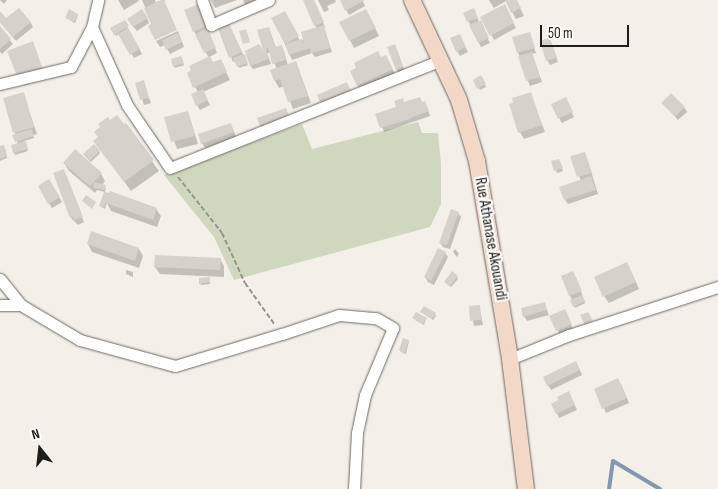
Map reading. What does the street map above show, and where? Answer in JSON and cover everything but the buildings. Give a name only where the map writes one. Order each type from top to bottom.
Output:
[{"type":"street","points":[[0,84],[72,67],[92,27],[98,0]]},
{"type":"street","points":[[202,0],[211,25],[269,0]]},
{"type":"street","name":"Rue Athanase Akouandi","points":[[412,0],[442,60],[459,100],[477,161],[510,359],[526,489]]},
{"type":"street","points":[[92,27],[127,105],[170,168],[442,60]]},
{"type":"street","points":[[0,279],[21,305],[80,340],[175,366],[339,315],[376,318],[392,328],[365,395],[357,434],[354,489]]},
{"type":"street","points":[[510,359],[569,335],[718,287]]},
{"type":"street","points":[[0,305],[21,305]]},
{"type":"path","points":[[170,168],[222,233],[245,283],[282,334]]},
{"type":"green space","points":[[418,122],[422,133],[438,133],[441,163],[441,204],[430,227],[234,280],[214,237],[164,175],[302,124],[312,149]]},
{"type":"waterway","points":[[609,489],[613,461],[660,489]]}]
